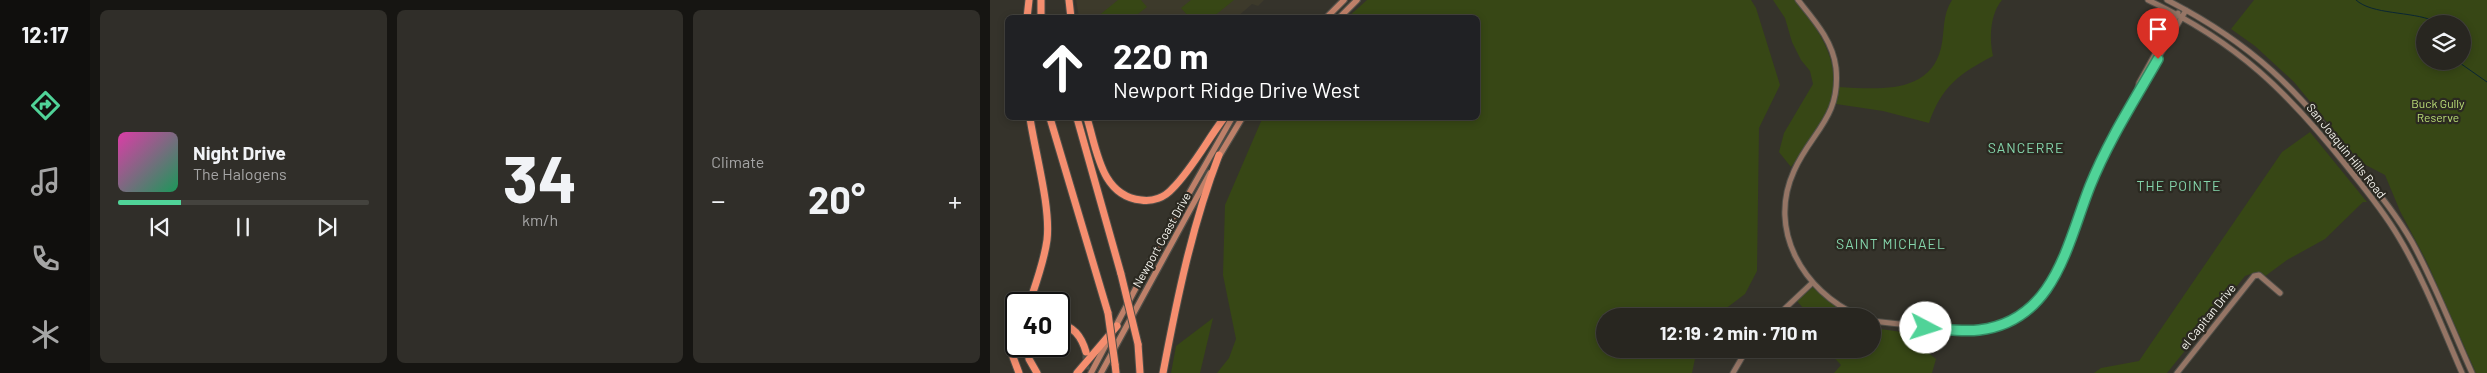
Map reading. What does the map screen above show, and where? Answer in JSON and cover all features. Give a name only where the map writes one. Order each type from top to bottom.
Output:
[{"type":"highway","points":[[1027,15],[1029,0]]},
{"type":"highway","points":[[1041,0],[1041,15]]},
{"type":"highway","points":[[1067,15],[1068,0]]},
{"type":"highway","points":[[1068,0],[1070,15]]},
{"type":"highway","points":[[1030,120],[1046,217],[1047,239],[1033,292]]},
{"type":"highway","points":[[1051,120],[1108,313],[1116,373]]},
{"type":"highway","points":[[1078,120],[1121,274],[1138,344],[1140,373]]},
{"type":"highway","points":[[1088,120],[1104,173],[1111,185],[1127,197],[1144,201],[1160,198],[1172,189],[1223,120]]},
{"type":"highway","points":[[1163,373],[1175,310],[1202,199],[1219,155]]},
{"type":"highway","points":[[1077,373],[1117,326]]},
{"type":"highway","points":[[1070,329],[1079,336],[1086,352]]},
{"type":"highway","points":[[1013,357],[1019,373]]},
{"type":"highway","points":[[1029,357],[1037,373]]},
{"type":"main road","points":[[1329,15],[1344,0]]},
{"type":"main road","points":[[1342,15],[1357,0]]},
{"type":"main road","name":"Newport Coast Drive","points":[[1091,373],[1147,267],[1231,120]]},
{"type":"main road","name":"Newport Coast Drive","points":[[1101,373],[1219,155],[1241,120]]},
{"type":"street","points":[[1798,0],[1827,39],[1836,67],[1836,81],[1830,114],[1794,170],[1787,189],[1784,224],[1790,250],[1801,269],[1812,283],[1829,298],[1845,308]]},
{"type":"street","name":"San Joaquin Hills Road","points":[[2148,0],[2180,15],[2234,50],[2276,85],[2306,116],[2384,214],[2408,252],[2462,373]]},
{"type":"street","name":"San Joaquin Hills Road","points":[[2167,0],[2215,26],[2263,62],[2297,94],[2332,133],[2389,206],[2412,242],[2472,373]]},
{"type":"street","points":[[1881,322],[1954,330],[1980,330],[2012,320],[2039,301],[2061,263],[2090,187],[2137,92],[2184,9]]},
{"type":"street","name":"el Capitan Drive","points":[[2177,373],[2256,275],[2280,293]]},
{"type":"street","points":[[1785,308],[1812,283]]},
{"type":"street","points":[[1733,373],[1741,358]]},
{"type":"shaded area","points":[[1076,0],[1264,0],[1258,6],[1252,4],[1239,15],[1079,15]]},
{"type":"green space","points":[[1118,0],[1141,0],[1147,7],[1137,15],[1099,15]]},
{"type":"green space","points":[[1191,0],[1234,0],[1215,15],[1187,15],[1181,8]]},
{"type":"green space","points":[[1367,0],[1751,0],[1756,8],[1780,85],[1759,128],[1757,271],[1745,294],[1727,308],[1596,308],[1596,358],[1695,358],[1692,373],[1217,373],[1229,358],[1236,339],[1223,275],[1225,205],[1262,120],[1480,120],[1480,15],[1350,15]]},
{"type":"green space","points":[[1773,0],[1795,0],[1813,24],[1825,45],[1832,65],[1834,84],[1830,103],[1821,122],[1791,167],[1779,152],[1784,133],[1813,84],[1810,71],[1801,60],[1792,42],[1785,18]]},
{"type":"green space","points":[[1952,0],[2002,0],[1993,19],[1991,42],[1993,56],[1970,69],[1953,82],[1940,99],[1929,123],[1883,111],[1836,104],[1839,87],[1885,88],[1900,86],[1914,82],[1926,74],[1935,63],[1941,48],[1945,17]]},
{"type":"green space","name":"Buck Gully Reserve","points":[[2254,0],[2487,0],[2487,373],[2476,373],[2427,262],[2400,211],[2385,175],[2360,162],[2294,82],[2255,46],[2231,29]]},
{"type":"green space","points":[[2310,132],[2367,202],[2363,202],[2325,239],[2287,260],[2264,277],[2256,272],[2245,276],[2167,373],[2094,373],[2101,368],[2139,361],[2282,152]]},
{"type":"green space","points":[[1813,287],[1838,308],[1803,308],[1797,301]]},
{"type":"green space","points":[[1213,318],[1200,373],[1171,373],[1176,346]]},
{"type":"green space","points":[[1881,329],[1902,332],[1936,359],[1932,373],[1834,373],[1841,365],[1834,358],[1881,358]]},
{"type":"waterway","points":[[2356,0],[2363,5],[2382,11],[2416,16]]},
{"type":"waterway","points":[[2470,70],[2487,82]]},
{"type":"tunnel","points":[[1086,352],[1086,373]]},
{"type":"district","name":"SANCERRE","points":[[2026,148]]},
{"type":"district","name":"THE POINTE","points":[[2179,186]]},
{"type":"district","name":"SAINT MICHAEL","points":[[1891,244]]},
{"type":"route","points":[[1926,328],[1974,330],[1993,327],[2017,317],[2039,301],[2061,263],[2090,187],[2118,127],[2158,59]]}]
